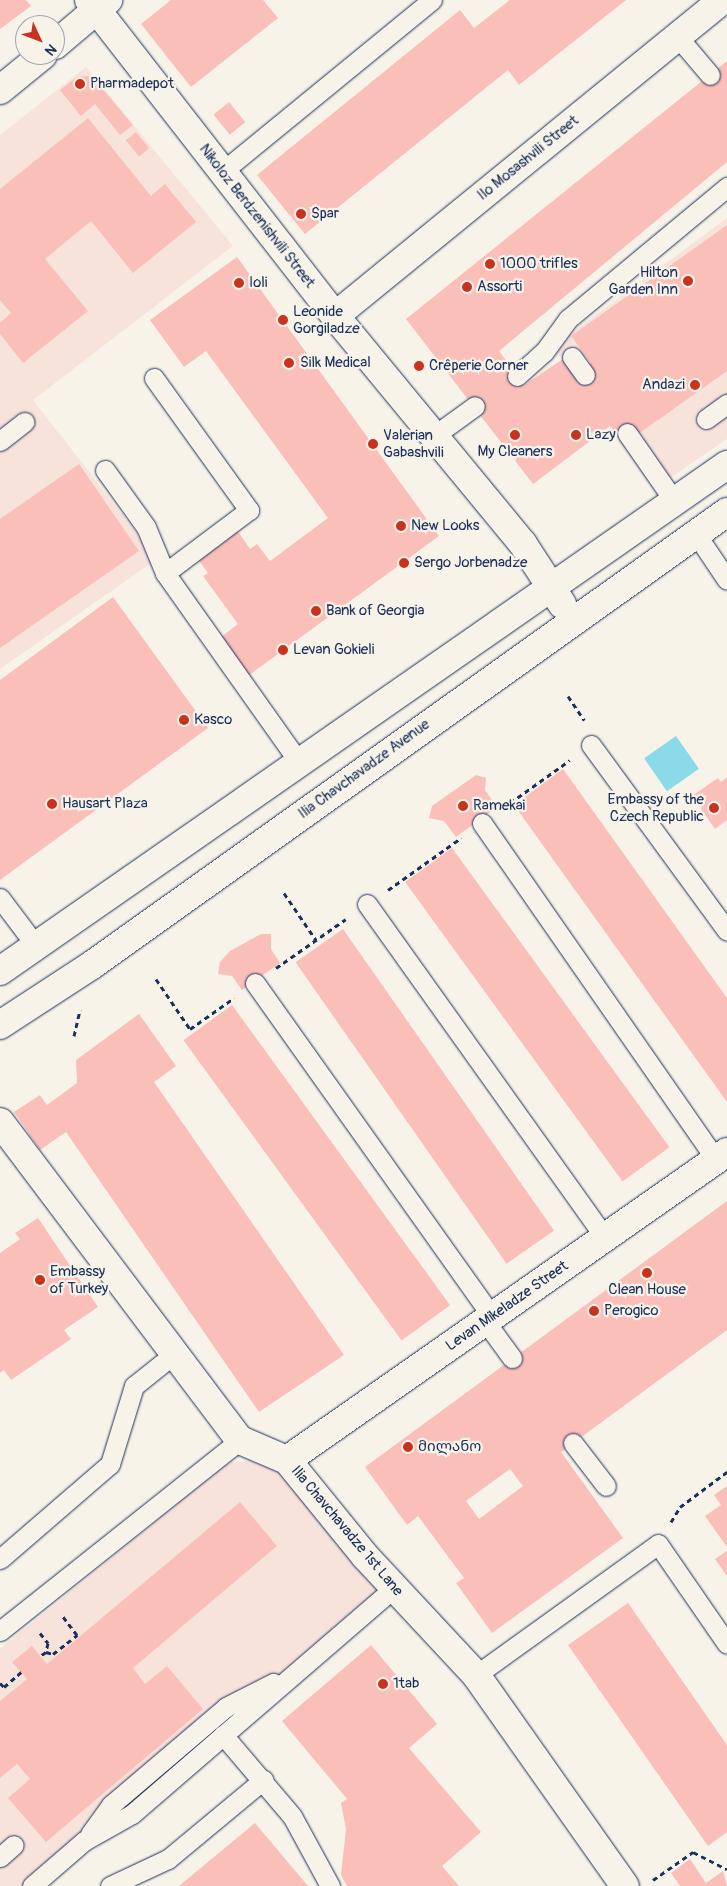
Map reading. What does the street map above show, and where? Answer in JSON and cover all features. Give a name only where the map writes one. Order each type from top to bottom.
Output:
[{"type":"street","name":"Ilo Mosashvili Street","points":[[334,316],[722,0]]},
{"type":"street","name":"Nikoloz Berdzenishvili Street","points":[[98,3],[334,316],[435,435],[523,544],[573,620]]},
{"type":"street","points":[[65,35],[98,3]]},
{"type":"street","points":[[0,90],[31,65]]},
{"type":"street","points":[[0,971],[552,589],[727,465]]},
{"type":"street","name":"Ilia Chavchavadze Avenue","points":[[0,1025],[92,965],[573,620],[727,512]]},
{"type":"street","name":"Ilia Chavchavadze 1st Lane","points":[[0,1122],[174,1354],[234,1445],[286,1460],[394,1588],[476,1675],[625,1886]]},
{"type":"street","name":"Levan Mikeladze Street","points":[[286,1460],[721,1156]]},
{"type":"lane","points":[[223,171],[432,0]]},
{"type":"lane","points":[[677,36],[710,75]]},
{"type":"lane","points":[[517,376],[544,352],[568,319],[727,187]]},
{"type":"lane","points":[[572,358],[585,375]]},
{"type":"lane","points":[[154,378],[249,510],[164,573]]},
{"type":"lane","points":[[706,418],[727,404]]},
{"type":"lane","points":[[435,435],[475,406]]},
{"type":"lane","points":[[0,441],[24,422]]},
{"type":"lane","points":[[627,433],[675,502]]},
{"type":"lane","points":[[105,470],[146,527],[164,573],[300,762]]},
{"type":"lane","points":[[696,534],[727,580]]},
{"type":"lane","points":[[591,745],[727,932]]},
{"type":"lane","points":[[482,824],[721,1156]]},
{"type":"lane","points":[[0,898],[36,946]]},
{"type":"lane","points":[[367,904],[605,1238]]},
{"type":"lane","points":[[255,983],[489,1318],[512,1358]]},
{"type":"lane","points":[[0,1560],[110,1464],[134,1386],[174,1354]]},
{"type":"lane","points":[[573,1443],[606,1486]]},
{"type":"lane","points":[[0,1631],[234,1445]]},
{"type":"lane","points":[[476,1675],[658,1544],[727,1644]]},
{"type":"lane","points":[[84,1841],[132,1814],[394,1588]]},
{"type":"lane","points":[[32,1886],[84,1841],[111,1806],[226,1707],[296,1671]]},
{"type":"lane","points":[[223,1735],[292,1816],[330,1886]]},
{"type":"lane","points":[[110,1886],[168,1859],[263,1780]]},
{"type":"path","points":[[284,893],[316,940]]},
{"type":"path","points":[[658,1544],[680,1507],[727,1472]]},
{"type":"path","points":[[46,1596],[77,1635],[53,1654],[46,1652]]},
{"type":"path","points":[[40,1656],[46,1652],[48,1643],[42,1636]]},
{"type":"path","points":[[0,1683],[4,1687],[21,1672]]},
{"type":"path","points":[[666,1871],[693,1852],[727,1869]]},
{"type":"shaded area","points":[[86,67],[233,246],[33,400],[157,559],[0,669],[0,135]]},
{"type":"shaded area","name":"Hilton Garden Inn","points":[[727,218],[727,439],[654,489],[557,352],[570,334]]},
{"type":"shaded area","points":[[287,1460],[394,1588],[44,1886],[0,1886],[0,1649],[228,1462]]},
{"type":"water","points":[[676,736],[699,769],[667,791],[644,758]]},
{"type":"building","points":[[0,0],[26,0],[31,6],[19,15],[15,15],[15,18],[0,29]]},
{"type":"building","points":[[171,0],[263,0],[278,18],[191,87],[141,24]]},
{"type":"building","points":[[510,0],[626,0],[519,85],[508,70],[305,234],[257,175],[460,10],[474,28]]},
{"type":"building","points":[[727,61],[727,162],[499,351],[524,385],[563,359],[583,386],[586,367],[591,363],[571,336],[727,225],[727,371],[641,432],[615,432],[610,426],[533,484],[406,319]]},
{"type":"building","points":[[88,76],[96,81],[133,125],[120,135],[95,104],[81,116],[60,90],[77,77]]},
{"type":"building","points":[[229,102],[245,122],[230,135],[213,115]]},
{"type":"building","points":[[88,118],[151,196],[165,184],[196,222],[133,273],[91,221],[45,259],[88,311],[23,363],[0,334],[0,323],[11,313],[0,300],[0,189]]},
{"type":"building","points":[[136,132],[149,148],[139,157],[126,140]]},
{"type":"building","points":[[237,257],[439,536],[248,676],[220,638],[238,624],[203,576],[208,573],[197,558],[237,530],[250,549],[257,544],[270,561],[328,518],[206,351],[184,367],[150,320]]},
{"type":"building","points":[[79,464],[139,551],[0,648],[0,519]]},
{"type":"building","name":"Hausart Plaza","points":[[113,597],[208,728],[0,880],[0,680]]},
{"type":"building","points":[[563,769],[727,998],[727,1102],[514,805]]},
{"type":"building","points":[[476,775],[486,778],[485,790],[497,807],[456,837],[444,821],[429,818],[432,806]]},
{"type":"building","name":"Embassy of the Czech Republic","points":[[727,777],[727,820],[715,829],[692,796],[718,778],[721,782]]},
{"type":"building","points":[[452,848],[669,1147],[623,1181],[405,882]]},
{"type":"building","points":[[343,929],[554,1230],[507,1264],[295,962]]},
{"type":"building","points":[[261,934],[271,934],[271,949],[280,963],[242,990],[232,976],[218,974],[220,962],[230,951]]},
{"type":"building","points":[[232,1005],[450,1305],[402,1340],[183,1040]]},
{"type":"building","points":[[139,1014],[176,1066],[154,1082],[344,1355],[259,1412],[66,1132],[40,1150],[14,1112],[40,1095],[47,1105],[77,1083],[76,1060]]},
{"type":"building","points":[[727,1201],[727,1330],[561,1452],[623,1538],[492,1633],[456,1583],[464,1578],[418,1516],[407,1525],[365,1467]],"holes":[[[510,1469],[523,1486],[479,1519],[466,1501]]]},
{"type":"building","name":"Embassy of Turkey","points":[[38,1218],[98,1307],[64,1330],[71,1339],[11,1380],[4,1370],[0,1373],[0,1253],[20,1239],[15,1233]]},
{"type":"building","points":[[727,1486],[727,1547],[705,1516],[721,1505],[714,1495]]},
{"type":"building","points":[[240,1502],[277,1546],[133,1668],[145,1684],[167,1666],[203,1709],[46,1842],[8,1798],[30,1779],[17,1764],[0,1778],[0,1701],[27,1679],[12,1662],[32,1646],[47,1664]]},
{"type":"building","points":[[727,1551],[727,1576],[715,1559]]},
{"type":"building","points":[[628,1603],[727,1745],[727,1832],[708,1846],[568,1645]]},
{"type":"building","points":[[371,1645],[437,1724],[409,1748],[481,1832],[442,1866],[459,1886],[347,1886],[341,1875],[346,1829],[341,1803],[347,1799],[282,1721]]},
{"type":"building","points":[[255,1823],[308,1886],[179,1886]]},
{"type":"building","points":[[690,1859],[706,1883],[723,1871],[727,1886],[680,1886],[671,1873]]},
{"type":"place","name":"Pharmadepot","points":[[80,84]]},
{"type":"place","name":"Spar","points":[[301,214]]},
{"type":"place","name":"1000 trifles","points":[[490,264]]},
{"type":"place","name":"Hilton Garden Inn","points":[[688,281]]},
{"type":"place","name":"Ioli","points":[[239,283]]},
{"type":"place","name":"Assorti","points":[[467,287]]},
{"type":"place","name":"Leonide Gorgiladze","points":[[283,320]]},
{"type":"place","name":"Silk Medical","points":[[289,363]]},
{"type":"place","name":"Crêperie Corner","points":[[419,366]]},
{"type":"place","name":"Andazi","points":[[695,385]]},
{"type":"place","name":"My Cleaners","points":[[515,435]]},
{"type":"place","name":"Lazy","points":[[576,435]]},
{"type":"place","name":"Valerian Gabashvili","points":[[373,444]]},
{"type":"place","name":"New Looks","points":[[401,526]]},
{"type":"place","name":"Sergo Jorbenadze","points":[[404,563]]},
{"type":"place","name":"Bank of Georgia","points":[[316,611]]},
{"type":"place","name":"Levan Gokieli","points":[[283,650]]},
{"type":"place","name":"Kasco","points":[[184,720]]},
{"type":"place","name":"Hausart Plaza","points":[[52,804]]},
{"type":"place","name":"Ramekai","points":[[463,806]]},
{"type":"place","name":"Embassy of the Czech Republic","points":[[714,808]]},
{"type":"place","name":"Clean House","points":[[647,1273]]},
{"type":"place","name":"Embassy of Turkey","points":[[40,1280]]},
{"type":"place","name":"Perogico","points":[[594,1311]]},
{"type":"place","name":"მილანო","points":[[408,1447]]},
{"type":"place","name":"1tab","points":[[383,1684]]}]
